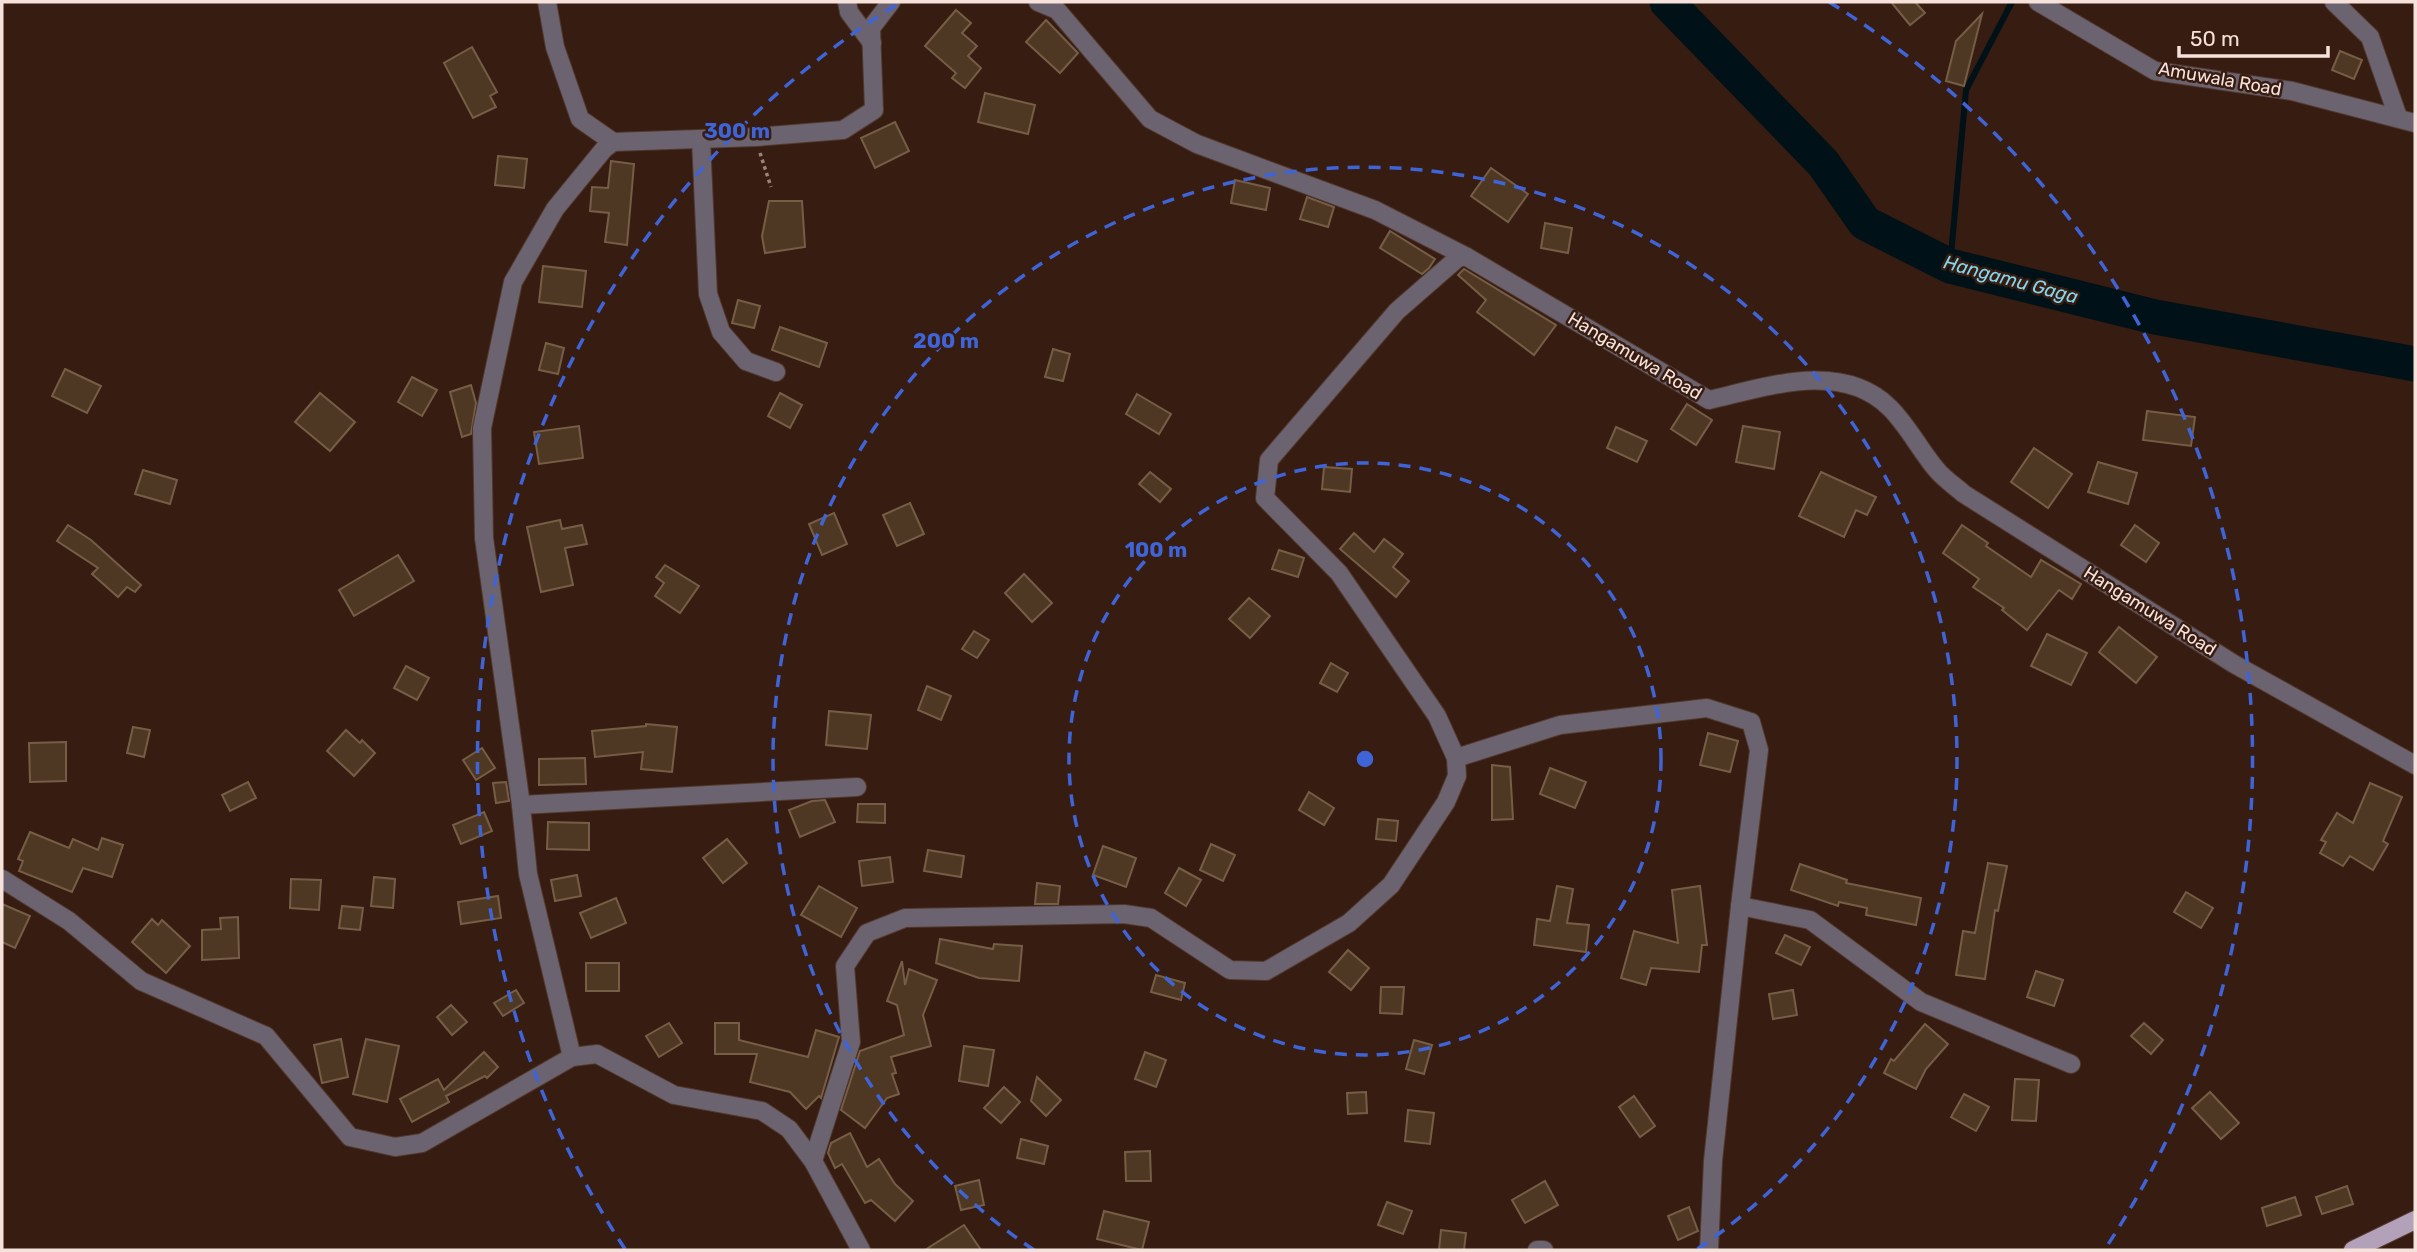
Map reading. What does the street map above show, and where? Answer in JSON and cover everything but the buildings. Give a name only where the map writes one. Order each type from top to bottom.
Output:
[{"type":"main road","points":[[2353,1250],[2415,1220]]},
{"type":"street","points":[[547,2],[555,47],[580,119],[613,142],[701,140],[842,130],[874,110],[871,29],[891,2]]},
{"type":"street","points":[[847,2],[849,12],[872,43]]},
{"type":"street","name":"Hangamuwa Road","points":[[1038,2],[1057,10],[1150,119],[1197,144],[1375,210],[1467,257],[1709,400],[1788,382],[1827,380],[1863,390],[1889,408],[1938,472],[1964,494],[2234,664],[2415,765]]},
{"type":"street","name":"Amuwala Road","points":[[2038,2],[2155,71],[2292,91],[2415,123]]},
{"type":"street","points":[[2334,2],[2371,37],[2398,117]]},
{"type":"street","points":[[701,140],[708,295],[721,332],[746,361],[776,372]]},
{"type":"street","points":[[572,1057],[528,874],[484,538],[482,428],[513,282],[555,209],[604,149],[613,142]]},
{"type":"street","points":[[813,1161],[851,1042],[845,966],[867,933],[905,918],[1124,914],[1151,918],[1230,970],[1266,971],[1349,923],[1391,885],[1446,802],[1457,776],[1456,758],[1437,716],[1339,573],[1265,498],[1269,460],[1397,312],[1459,257],[1467,257]]},
{"type":"street","points":[[1456,758],[1560,725],[1707,708],[1751,722],[1759,750],[1713,1161],[1709,1250]]},
{"type":"street","points":[[521,805],[857,787]]},
{"type":"street","points":[[2,879],[69,921],[141,981],[266,1036],[350,1137],[395,1147],[422,1143],[572,1057],[597,1054],[674,1095],[762,1111],[789,1129],[813,1161],[861,1250]]},
{"type":"street","points":[[1740,906],[1810,920],[1922,1002],[2071,1064]]},
{"type":"street","points":[[1537,1250],[1544,1250]]},
{"type":"path","points":[[756,137],[771,187]]},
{"type":"waterway","name":"Hangamu Gaga","points":[[1667,2],[1823,163],[1865,223],[1950,266],[2155,317],[2415,364]]},
{"type":"waterway","points":[[1950,266],[1966,90],[2012,2]]}]
